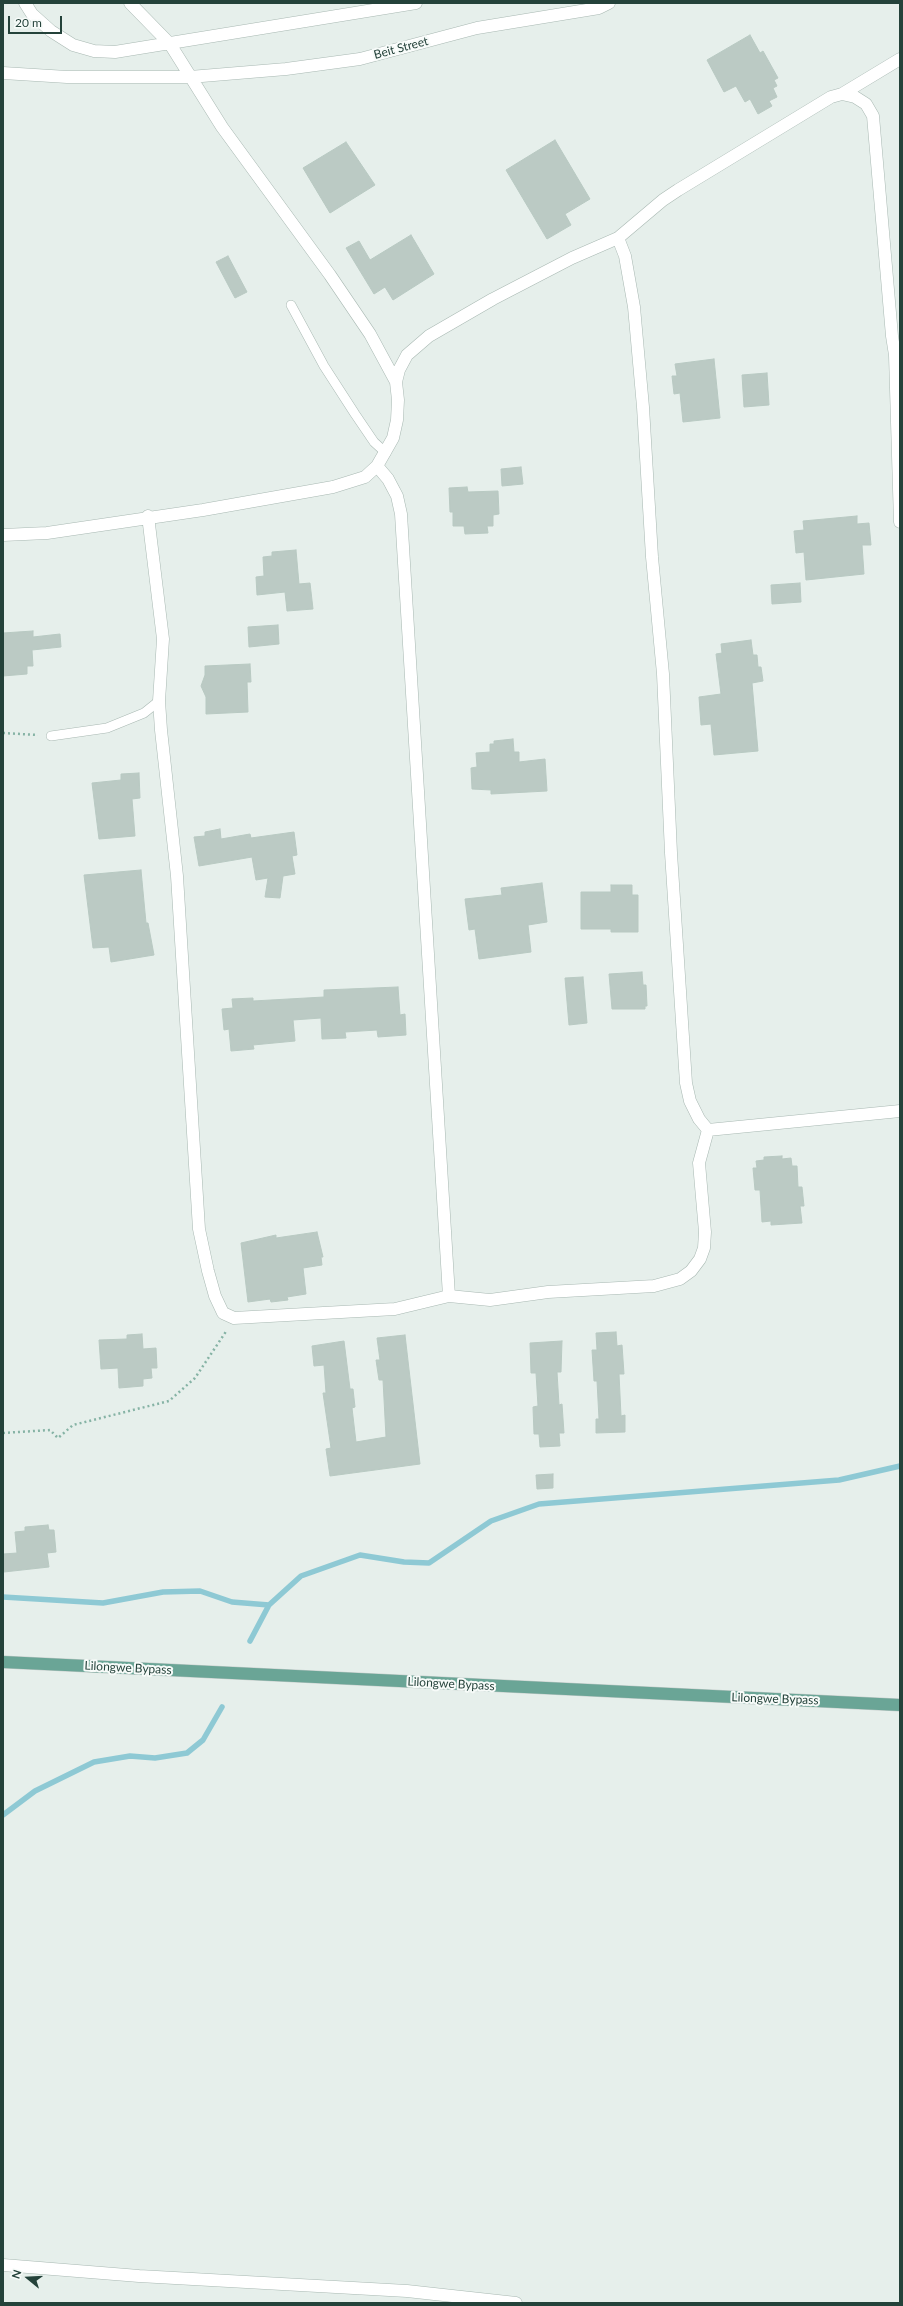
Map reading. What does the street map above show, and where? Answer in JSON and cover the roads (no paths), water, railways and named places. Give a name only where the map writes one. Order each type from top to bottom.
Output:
[{"type":"main road","name":"Lilongwe Bypass","points":[[3,1662],[900,1704]]},
{"type":"street","points":[[25,3],[32,14],[51,31],[73,44],[94,51],[115,52],[416,3]]},
{"type":"street","points":[[130,3],[170,44],[222,127],[330,275],[370,334],[396,382]]},
{"type":"street","name":"Beit Street","points":[[3,73],[67,76],[190,77],[286,69],[360,59],[477,28],[600,8],[609,3]]},
{"type":"street","points":[[3,535],[47,533],[148,516],[203,510],[333,487],[365,477],[377,466],[386,453],[393,438],[397,420],[398,400],[396,382],[399,370],[407,355],[429,336],[493,299],[572,258],[618,238],[663,200],[678,190],[830,97],[842,94],[900,59]]},
{"type":"street","points":[[842,94],[855,97],[866,104],[873,116],[892,336],[898,355],[900,522]]},
{"type":"street","points":[[618,238],[625,256],[634,307],[643,407],[652,557],[663,674],[671,854],[686,1084],[690,1101],[699,1119],[708,1130]]},
{"type":"street","points":[[377,466],[388,479],[397,496],[401,514],[449,1296]]},
{"type":"street","points":[[148,516],[163,639],[159,701],[177,876],[199,1229],[215,1296],[223,1312],[234,1318],[395,1309],[449,1296],[490,1300],[548,1292],[654,1286],[680,1280],[691,1271],[704,1248],[705,1232],[699,1163],[708,1130]]},
{"type":"street","points":[[708,1130],[900,1111]]},
{"type":"street","points":[[3,2265],[163,2278],[407,2291],[516,2303]]},
{"type":"lane","points":[[291,305],[340,390],[374,442],[386,453]]},
{"type":"lane","points":[[51,736],[107,728],[144,714],[159,701]]},
{"type":"waterway","points":[[250,1641],[269,1605],[301,1576],[360,1555],[404,1562],[429,1563],[491,1521],[539,1504],[839,1480],[900,1466]]},
{"type":"waterway","points":[[3,1597],[103,1603],[163,1592],[200,1591],[232,1602],[269,1605]]},
{"type":"waterway","points":[[3,1815],[35,1791],[94,1762],[130,1756],[155,1758],[187,1753],[203,1740],[222,1707]]}]
